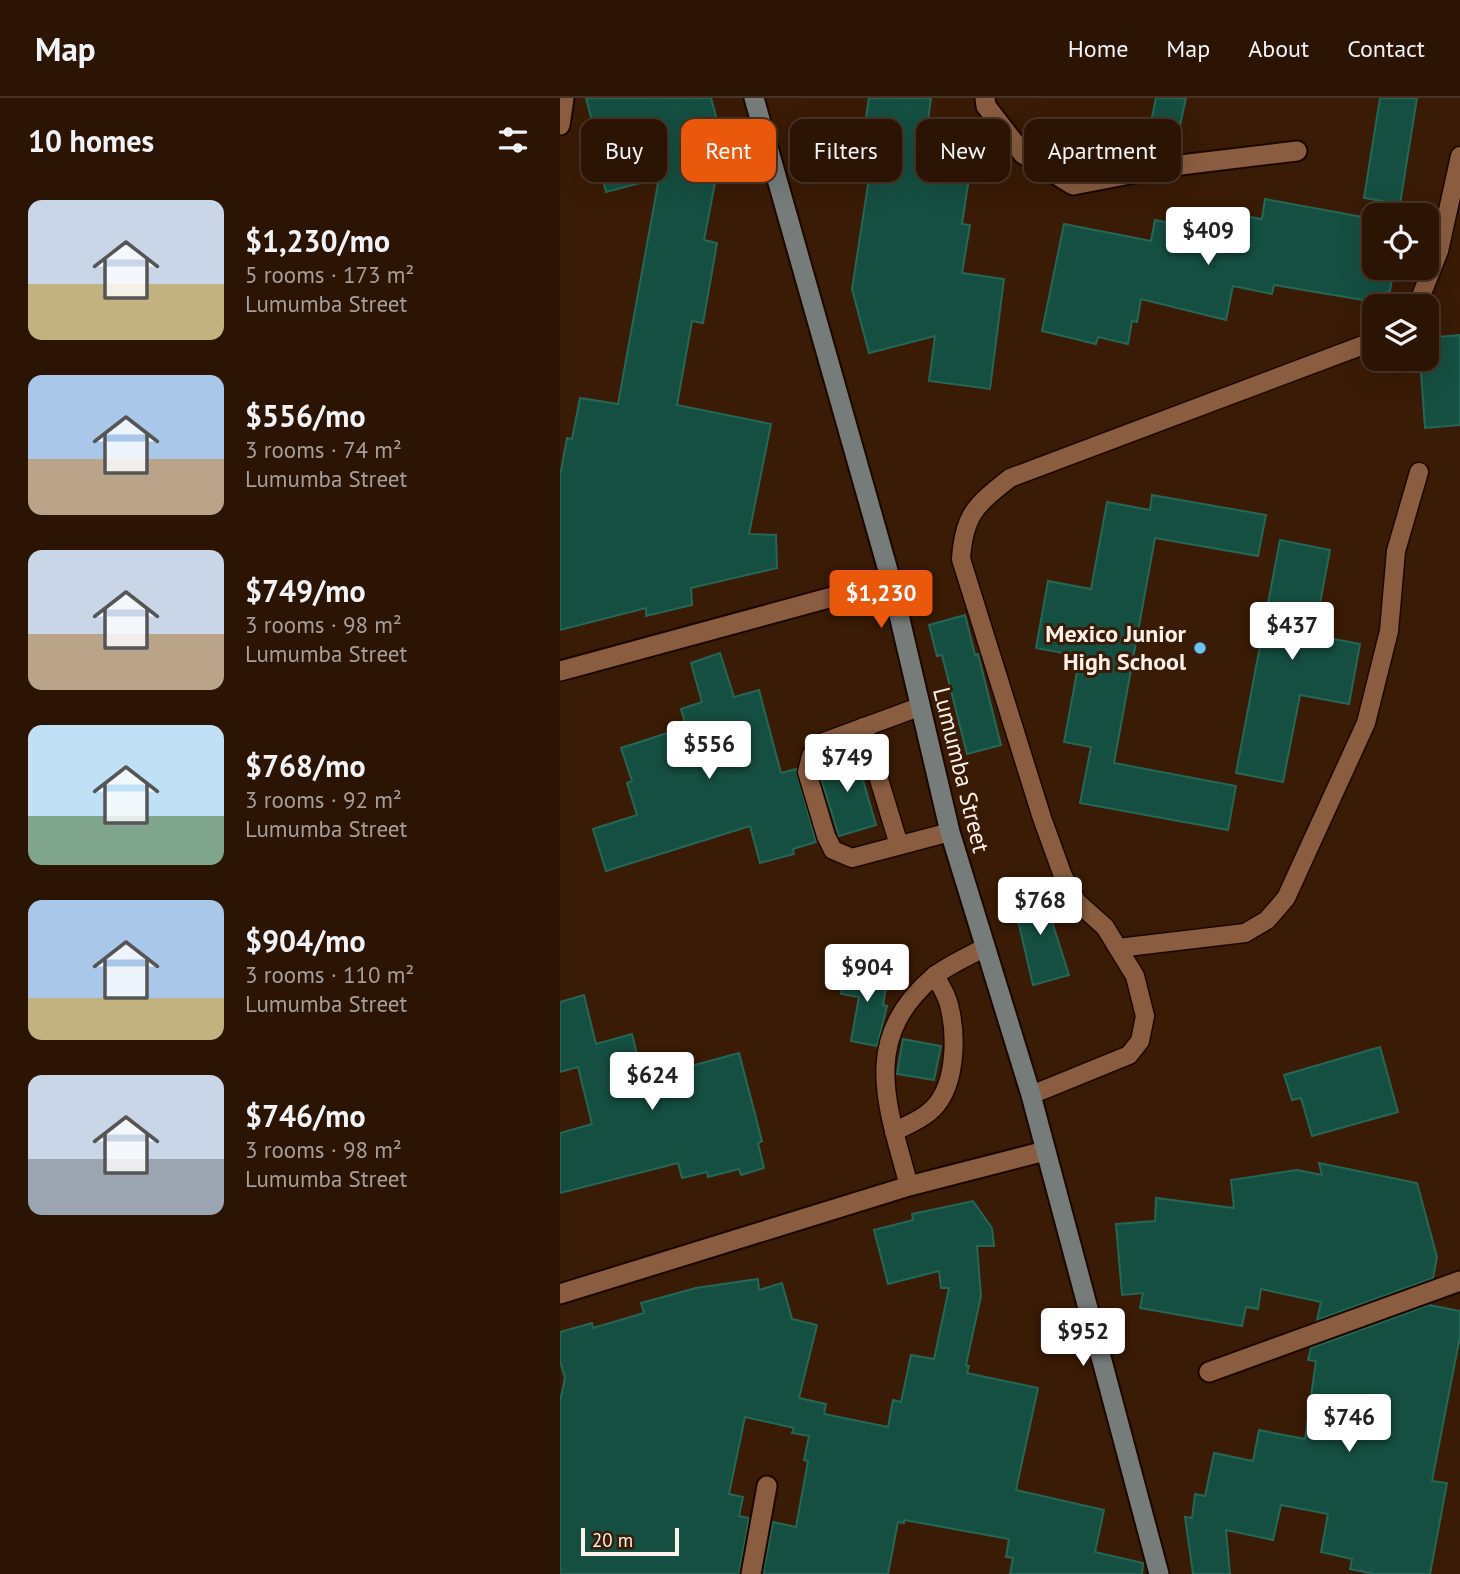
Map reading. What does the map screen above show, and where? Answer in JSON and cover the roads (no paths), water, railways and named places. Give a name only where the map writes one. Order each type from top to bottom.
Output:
[{"type":"main road","name":"Lumumba Street","points":[[754,98],[891,581],[950,832],[1031,1096],[1159,1574]]},
{"type":"street","points":[[560,125],[564,98]]},
{"type":"street","points":[[985,98],[986,106],[1023,154],[1073,185],[1172,166],[1297,151]]},
{"type":"street","points":[[560,671],[891,581]]},
{"type":"street","points":[[560,1294],[909,1186],[1045,1151]]},
{"type":"street","points":[[1209,1372],[1460,1281]]},
{"type":"street","points":[[751,1574],[767,1486]]},
{"type":"lane","points":[[1422,294],[1438,251],[1460,156]]},
{"type":"lane","points":[[1031,1096],[1129,1055],[1140,1041],[1145,1016],[1135,976],[1105,927],[1077,902],[1059,864],[961,559],[963,531],[979,503],[1010,478],[1362,346]]},
{"type":"lane","points":[[1118,948],[1245,933],[1267,920],[1286,898],[1366,723],[1389,631],[1396,551],[1419,472]]},
{"type":"lane","points":[[919,707],[821,743],[811,756],[807,772],[826,836],[833,850],[852,858],[950,832]]},
{"type":"lane","points":[[863,727],[899,845]]},
{"type":"lane","points":[[909,1186],[884,1087],[887,1053],[896,1027],[911,999],[935,975],[985,947]]},
{"type":"lane","points":[[894,1132],[930,1112],[946,1083],[952,1062],[955,1038],[949,1003],[935,975]]},
{"type":"place","name":"Mexico Junior High School","points":[[1200,648]]}]
